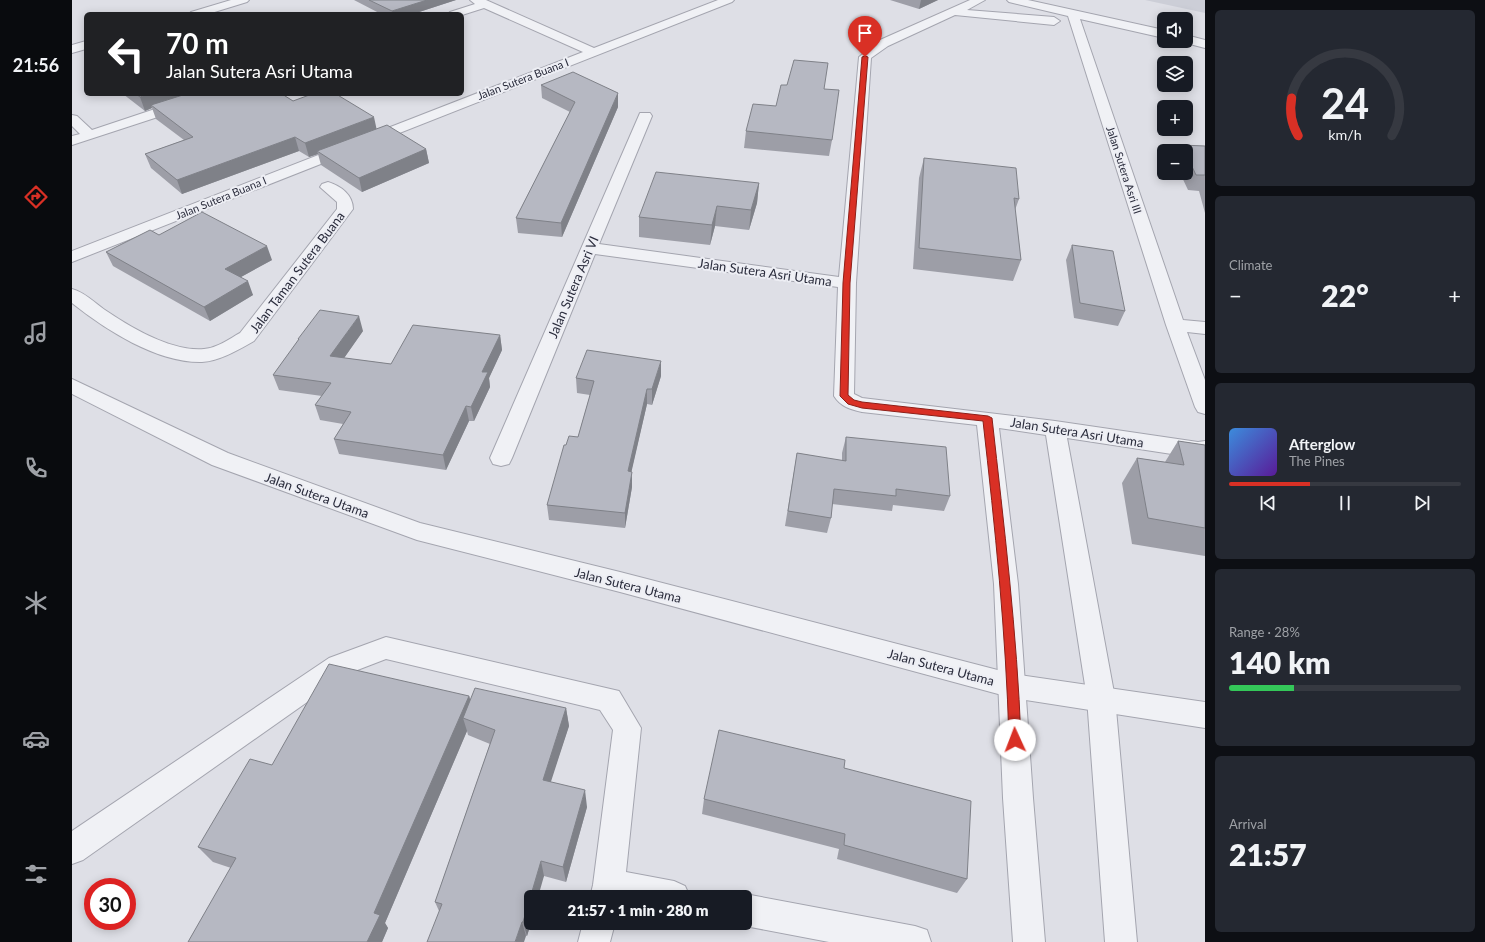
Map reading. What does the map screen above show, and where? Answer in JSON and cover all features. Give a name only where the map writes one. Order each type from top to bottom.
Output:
[{"type":"street","points":[[202,12],[244,0]]},
{"type":"street","name":"Jalan Sutera Buana I","points":[[72,257],[728,0]]},
{"type":"street","points":[[847,283],[865,57],[884,43],[979,0]]},
{"type":"street","points":[[1013,0],[1074,19]]},
{"type":"street","points":[[458,12],[481,2],[593,52]]},
{"type":"street","points":[[954,12],[1074,19],[1157,33]]},
{"type":"street","name":"Jalan Sutera Asri III","points":[[1074,19],[1175,325]]},
{"type":"street","points":[[1193,41],[1205,44]]},
{"type":"street","points":[[72,50],[84,46]]},
{"type":"street","points":[[72,141],[208,96]]},
{"type":"street","name":"Jalan Sutera Asri VI","points":[[501,458],[645,116]]},
{"type":"street","points":[[72,119],[90,135]]},
{"type":"street","name":"Jalan Taman Sutera Buana","points":[[72,294],[92,310],[149,343],[175,352],[204,355],[229,348],[247,337],[345,209],[346,202],[340,195],[328,187]]},
{"type":"street","name":"Jalan Sutera Asri Utama","points":[[589,248],[847,283],[844,396],[847,399],[862,405],[988,418],[1198,450],[1205,449]]},
{"type":"street","points":[[1205,328],[1175,325],[1205,407]]},
{"type":"street","name":"Jalan Sutera Utama","points":[[72,386],[220,459],[417,531],[620,582],[1013,686],[1101,698],[1205,715]]},
{"type":"street","points":[[988,418],[1006,584],[1013,686],[1017,791],[1029,942]]},
{"type":"street","points":[[1054,428],[1101,698],[1121,942]]},
{"type":"street","points":[[72,849],[338,666],[386,648],[609,700],[626,728],[607,890]]},
{"type":"street","points":[[752,911],[915,942]]},
{"type":"street","points":[[594,942],[597,930]]},
{"type":"shaded area","points":[[1145,0],[1205,0],[1205,13]]},
{"type":"building","points":[[369,0],[427,0],[392,11]]},
{"type":"building","points":[[794,60],[828,63],[824,89],[839,90],[832,140],[746,131],[753,104],[776,106],[781,85],[787,85]]},
{"type":"building","points":[[573,72],[618,93],[561,223],[516,218],[575,102],[541,85]]},
{"type":"building","points":[[180,96],[285,96],[293,101],[307,96],[339,96],[374,117],[305,143],[295,137],[177,180],[145,154],[193,137],[151,105]]},
{"type":"building","points":[[387,125],[426,149],[359,178],[317,151]]},
{"type":"building","points":[[1193,146],[1205,146],[1205,175],[1196,175],[1193,169]]},
{"type":"building","points":[[924,158],[1016,168],[1019,199],[1014,198],[1021,260],[919,248]]},
{"type":"building","points":[[656,172],[759,183],[751,210],[717,206],[712,225],[639,217]]},
{"type":"building","points":[[202,212],[267,246],[225,269],[248,281],[204,307],[106,252],[150,230],[159,235]]},
{"type":"building","points":[[1072,245],[1113,251],[1125,311],[1080,303]]},
{"type":"building","points":[[320,310],[359,316],[330,356],[391,364],[413,325],[500,335],[482,372],[488,372],[471,407],[466,406],[443,455],[334,439],[351,412],[315,405],[331,383],[273,375]]},
{"type":"building","points":[[587,350],[661,361],[652,389],[647,389],[628,471],[632,472],[625,513],[547,505],[564,445],[566,445],[569,436],[578,437],[594,381],[576,378]]},
{"type":"building","points":[[846,437],[946,447],[950,496],[896,489],[896,496],[834,489],[831,518],[788,511],[797,453],[846,461]]},
{"type":"building","points":[[1178,441],[1205,445],[1205,528],[1148,518],[1137,458],[1184,465]]},
{"type":"building","points":[[329,664],[469,696],[374,913],[380,915],[367,942],[188,942],[236,858],[198,847],[250,759],[272,765]]},
{"type":"building","points":[[475,688],[566,708],[543,780],[585,790],[563,867],[541,861],[532,890],[524,890],[524,919],[515,942],[427,942],[442,904],[435,902],[495,730],[463,718]]},
{"type":"building","points":[[719,730],[845,760],[844,768],[971,801],[967,879],[844,845],[845,834],[704,799]]},
{"type":"route","points":[[865,57],[847,283],[844,396],[851,402],[862,405],[988,418],[1006,584],[1015,740]]}]
